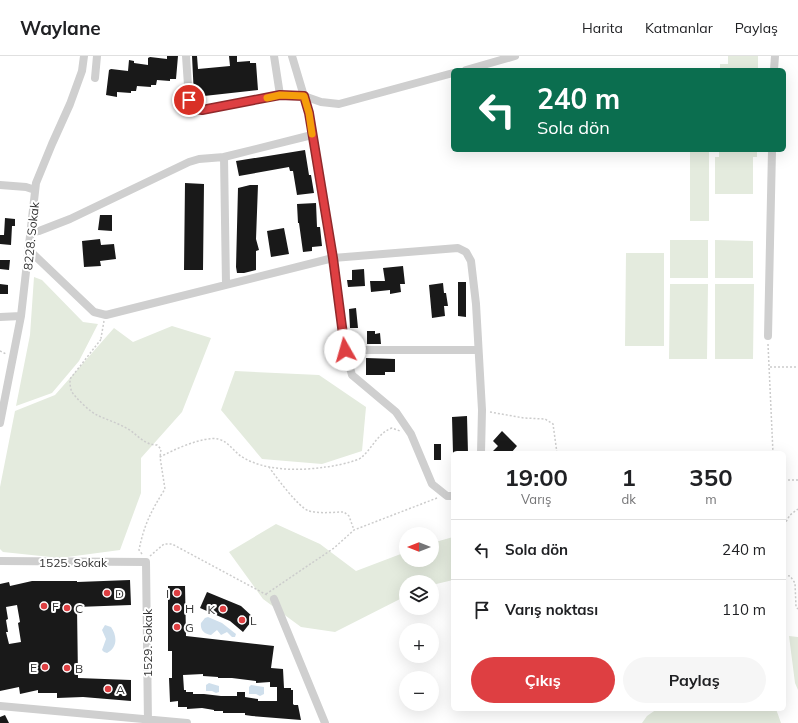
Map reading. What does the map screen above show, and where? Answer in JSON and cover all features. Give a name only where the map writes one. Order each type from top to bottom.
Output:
[{"type":"street","name":"8228. Sokak","points":[[0,423],[21,316],[30,251],[36,183],[70,104],[82,71],[84,56]]},
{"type":"street","points":[[95,78],[97,56]]},
{"type":"street","points":[[186,56],[189,100],[191,106],[195,109],[202,110],[280,95],[304,96],[322,102],[339,104],[451,74]]},
{"type":"street","points":[[274,56],[280,95]]},
{"type":"street","points":[[292,56],[309,113],[333,258],[345,350],[352,375],[396,412],[411,434],[432,484],[450,496]]},
{"type":"street","points":[[473,68],[515,56]]},
{"type":"street","points":[[774,68],[775,56]]},
{"type":"street","points":[[31,232],[39,231],[70,219],[189,162],[224,157],[312,135]]},
{"type":"street","points":[[768,336],[772,152]]},
{"type":"street","points":[[224,157],[226,284]]},
{"type":"street","points":[[0,185],[26,187],[35,190]]},
{"type":"street","points":[[30,251],[94,312],[106,315],[333,258],[458,248],[466,252],[471,261],[474,279],[482,410],[481,451]]},
{"type":"street","points":[[0,317],[21,316]]},
{"type":"street","points":[[345,350],[478,350]]},
{"type":"street","name":"1525. Sokak","points":[[0,561],[146,562]]},
{"type":"street","name":"1529. Sokak","points":[[146,562],[148,721]]},
{"type":"street","points":[[274,599],[325,723]]},
{"type":"street","points":[[0,706],[148,721],[187,723]]},
{"type":"path","points":[[106,315],[102,338],[70,379],[72,393],[97,416],[104,417],[128,429],[146,443],[150,445],[157,445],[161,449],[160,457],[165,489],[152,510],[143,533],[139,550],[146,562],[164,544],[172,544],[274,599]]},
{"type":"path","points":[[768,336],[773,451]]},
{"type":"path","points":[[769,367],[798,367]]},
{"type":"path","points":[[482,410],[518,417],[545,419],[553,424],[557,451]]},
{"type":"path","points":[[160,457],[188,444],[217,439],[230,444],[243,457],[259,465],[287,469],[324,468],[361,459],[384,430],[392,428],[411,434]]},
{"type":"path","points":[[268,467],[288,492],[308,511],[329,513],[344,512],[349,516],[354,530]]},
{"type":"path","points":[[786,480],[798,480]]},
{"type":"path","points":[[266,594],[334,548],[354,530],[434,499],[450,496]]},
{"type":"path","points":[[786,522],[790,515],[798,509]]},
{"type":"path","points":[[786,575],[790,576],[795,583],[796,607],[798,609]]},
{"type":"shaded area","points":[[728,56],[758,56],[758,68],[720,68],[720,64],[728,64]]},
{"type":"shaded area","points":[[690,152],[709,152],[709,221],[690,221]]},
{"type":"shaded area","points":[[719,152],[757,152],[757,157],[753,157],[753,194],[715,194],[715,157],[719,157]]},
{"type":"shaded area","points":[[670,240],[708,240],[708,278],[670,278]]},
{"type":"shaded area","points":[[715,240],[753,241],[753,278],[715,278]]},
{"type":"shaded area","points":[[626,253],[664,253],[664,346],[625,346]]},
{"type":"shaded area","points":[[34,277],[42,280],[83,322],[98,324],[79,361],[52,393],[16,406],[30,335]]},
{"type":"shaded area","points":[[670,284],[708,284],[707,359],[669,359]]},
{"type":"shaded area","points":[[715,284],[754,284],[753,359],[715,359]]},
{"type":"shaded area","points":[[172,326],[211,338],[182,412],[141,458],[141,493],[120,550],[60,558],[3,552],[0,549],[0,487],[15,411],[55,395],[114,328],[133,342]]},
{"type":"shaded area","points":[[235,371],[319,375],[366,407],[362,451],[322,464],[262,459],[221,410]]},
{"type":"shaded area","points":[[276,524],[320,544],[356,571],[399,555],[399,567],[439,567],[439,541],[451,538],[451,580],[439,583],[439,575],[399,575],[399,600],[335,632],[301,627],[263,599],[229,552]]},
{"type":"shaded area","points":[[789,636],[798,637],[798,690],[795,683]]},
{"type":"shaded area","points":[[654,711],[777,711],[781,723],[642,723],[647,716]]},
{"type":"water","points":[[208,617],[222,623],[236,634],[235,637],[232,637],[227,632],[221,635],[217,630],[211,635],[204,633],[201,628],[201,623]]},
{"type":"water","points":[[105,625],[111,627],[115,637],[115,645],[111,651],[107,653],[102,650],[106,639],[102,630]]},
{"type":"water","points":[[209,683],[219,686],[219,692],[216,693],[206,691],[206,685]]},
{"type":"water","points":[[251,685],[264,687],[264,694],[260,696],[256,694],[249,694],[249,687]]},
{"type":"building","points":[[167,56],[178,56],[176,79],[170,79],[170,81],[157,80],[156,85],[151,85],[151,87],[137,86],[136,91],[131,91],[131,93],[117,92],[117,97],[106,95],[109,70],[128,71],[129,60],[134,61],[134,63],[148,65],[148,58],[150,57],[167,59]]},
{"type":"building","points":[[192,56],[197,56],[198,69],[230,66],[229,56],[237,56],[237,62],[250,61],[250,63],[256,63],[258,90],[195,97]]},
{"type":"building","points":[[305,150],[309,175],[311,175],[314,193],[297,195],[293,171],[290,171],[289,167],[239,176],[236,161]]},
{"type":"building","points":[[185,183],[204,184],[203,270],[184,270]]},
{"type":"building","points":[[258,185],[256,239],[259,250],[256,251],[256,270],[237,273],[238,188]]},
{"type":"building","points":[[316,203],[317,227],[320,227],[322,246],[312,247],[312,251],[303,252],[298,223],[297,204]]},
{"type":"building","points":[[100,215],[112,215],[112,231],[98,230]]},
{"type":"building","points":[[5,218],[15,219],[15,226],[12,226],[11,245],[0,244],[0,235],[4,235]]},
{"type":"building","points":[[284,228],[289,254],[271,257],[267,231]]},
{"type":"building","points":[[100,239],[101,245],[114,244],[116,259],[100,261],[101,266],[84,267],[82,241]]},
{"type":"building","points":[[0,260],[10,260],[9,270],[0,269]]},
{"type":"building","points":[[403,266],[405,284],[400,284],[401,292],[390,294],[390,290],[371,292],[370,281],[385,281],[383,268]]},
{"type":"building","points":[[364,269],[365,286],[348,287],[347,280],[352,280],[352,270]]},
{"type":"building","points":[[458,282],[466,282],[466,317],[458,316]]},
{"type":"building","points":[[443,283],[448,306],[444,306],[445,316],[432,318],[429,285]]},
{"type":"building","points":[[0,284],[8,285],[8,294],[0,294]]},
{"type":"building","points":[[356,308],[358,328],[350,328],[349,309]]},
{"type":"building","points":[[367,331],[375,331],[375,334],[380,333],[381,344],[367,344]]},
{"type":"building","points":[[366,358],[395,359],[395,372],[385,372],[385,375],[366,375]]},
{"type":"building","points":[[467,416],[468,451],[453,451],[452,417]]},
{"type":"building","points":[[502,431],[517,446],[513,451],[493,451],[498,446],[493,441]]},
{"type":"building","points":[[434,444],[441,444],[441,460],[434,460]]},
{"type":"building","points":[[130,580],[131,605],[77,607],[78,678],[131,680],[131,701],[83,697],[57,698],[57,693],[38,693],[38,690],[20,694],[19,687],[0,691],[0,584],[9,582],[10,586],[32,581],[77,582]],"holes":[[[17,605],[20,622],[18,623],[21,642],[9,644],[6,632],[8,632],[6,607]]]},
{"type":"building","points":[[168,586],[185,586],[186,636],[274,646],[271,668],[283,669],[284,688],[291,688],[291,690],[293,690],[293,704],[298,705],[301,720],[252,716],[245,715],[245,713],[223,713],[223,711],[214,711],[202,708],[187,709],[187,707],[178,707],[178,701],[170,702],[169,678],[172,678],[172,651],[168,651]],"holes":[[[203,674],[203,676],[256,681],[256,683],[270,682],[270,687],[277,687],[277,701],[258,701],[258,699],[245,697],[245,692],[237,692],[237,696],[221,696],[193,694],[193,692],[186,692],[186,690],[184,690],[183,675]]]},
{"type":"building","points":[[207,592],[241,606],[254,618],[243,632],[230,621],[200,608]]},
{"type":"building","points":[[5,715],[9,723],[0,723],[0,717]]},
{"type":"slow traffic","points":[[267,98],[280,95],[304,96],[309,113],[312,134]]},
{"type":"place","name":"D","points":[[107,593]]},
{"type":"place","name":"I","points":[[177,593]]},
{"type":"place","name":"F","points":[[44,606]]},
{"type":"place","name":"C","points":[[67,608]]},
{"type":"place","name":"H","points":[[177,608]]},
{"type":"place","name":"K","points":[[223,609]]},
{"type":"place","name":"L","points":[[242,620]]},
{"type":"place","name":"G","points":[[177,627]]},
{"type":"place","name":"E","points":[[45,667]]},
{"type":"place","name":"B","points":[[67,668]]},
{"type":"place","name":"A","points":[[108,689]]},
{"type":"route","points":[[189,100],[191,106],[195,109],[202,110],[280,95],[304,96],[309,113],[333,258],[345,350]]}]
